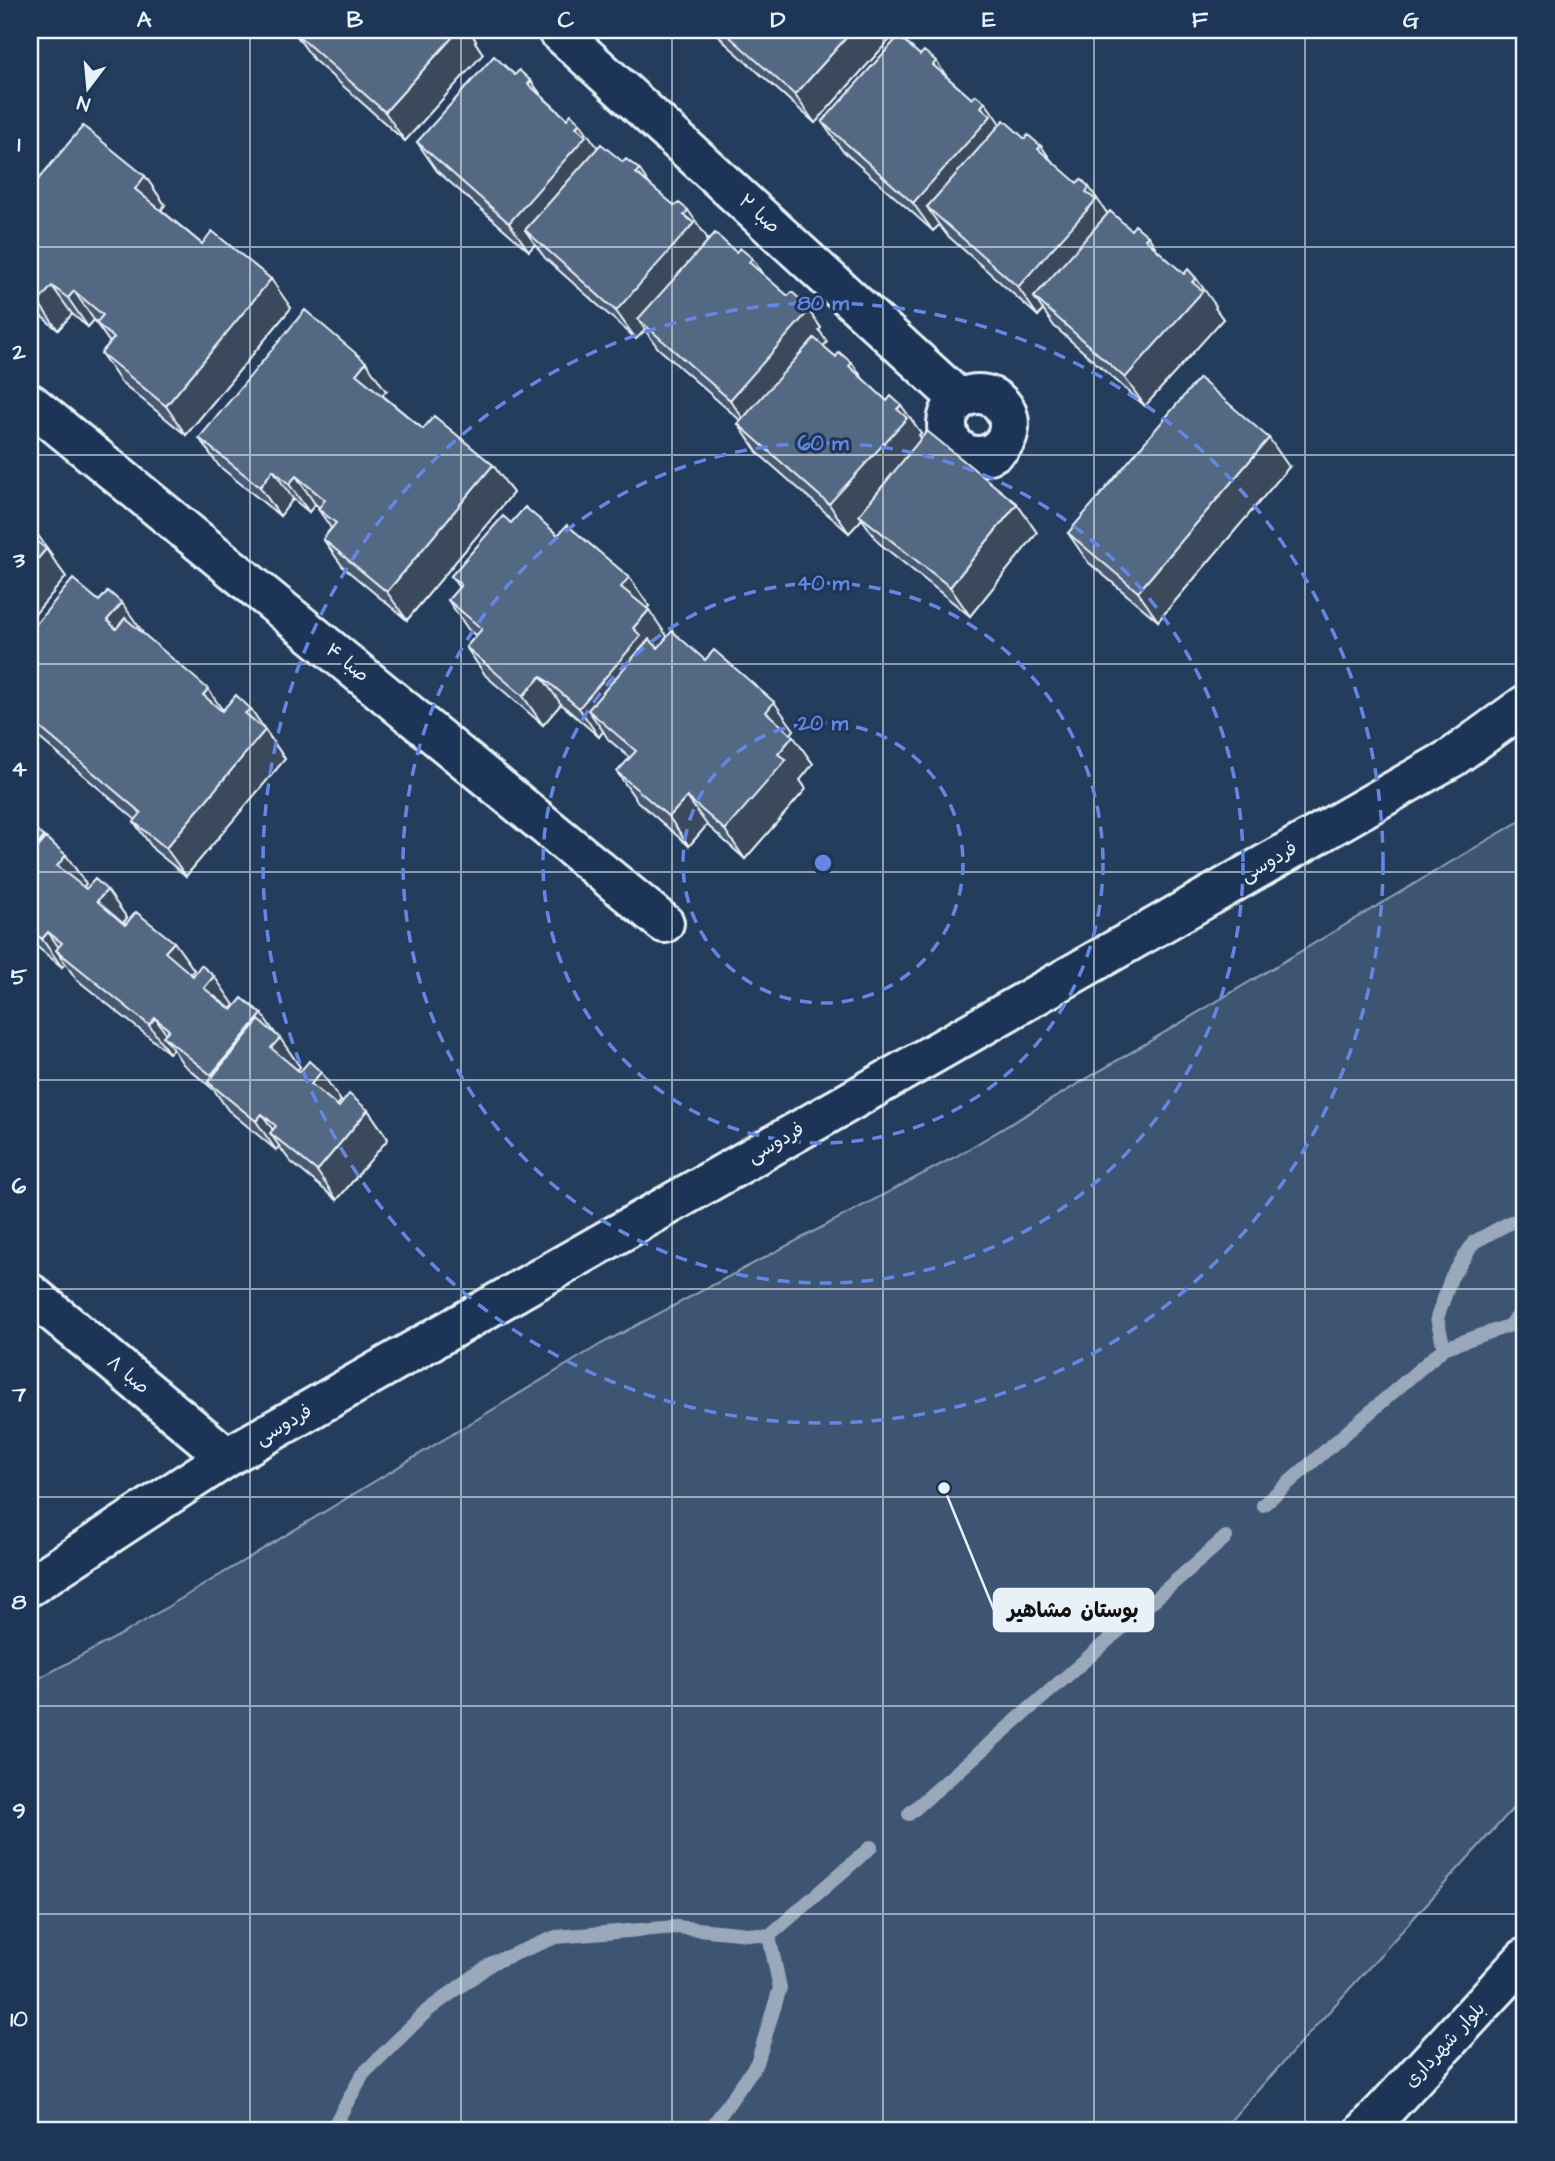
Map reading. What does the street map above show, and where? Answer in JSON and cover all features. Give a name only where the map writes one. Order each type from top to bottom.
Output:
[{"type":"street","name":"صبا ۲","points":[[557,30],[959,399]]},
{"type":"street","name":"صبا ۴","points":[[30,403],[664,923]]},
{"type":"street","name":"فردوسی","points":[[30,1586],[227,1457],[1441,764],[1525,705]]},
{"type":"street","name":"صبا ۸","points":[[30,1293],[227,1457]]},
{"type":"street","name":"بلوار شهرداری","points":[[1365,2131],[1525,1958]]},
{"type":"shaded area","points":[[1525,818],[1525,1795],[1221,2131],[30,2131],[30,1683],[126,1632],[601,1344],[955,1157]]},
{"type":"building","points":[[459,30],[385,112],[294,32]]},
{"type":"building","points":[[722,30],[853,30],[795,95]]},
{"type":"building","points":[[899,36],[920,55],[924,51],[936,61],[933,65],[972,99],[976,95],[985,102],[981,107],[991,116],[913,203],[822,122]]},
{"type":"building","points":[[494,56],[515,75],[519,70],[531,81],[528,84],[567,119],[571,114],[580,123],[576,127],[586,136],[509,223],[417,142]]},
{"type":"building","points":[[1004,120],[1025,139],[1028,135],[1041,146],[1038,149],[1077,183],[1081,179],[1089,187],[1086,192],[1096,200],[1018,287],[927,207]]},
{"type":"building","points":[[83,126],[145,176],[135,189],[202,244],[212,231],[271,279],[166,406],[101,353],[114,338],[96,323],[103,315],[74,291],[68,298],[52,286],[38,302],[30,295],[30,189]]},
{"type":"building","points":[[601,144],[623,162],[626,159],[639,169],[636,173],[675,206],[679,203],[688,210],[684,215],[694,223],[616,311],[525,230]]},
{"type":"building","points":[[1110,211],[1131,230],[1135,225],[1148,236],[1145,239],[1184,274],[1188,269],[1196,278],[1192,282],[1203,291],[1125,378],[1034,297]]},
{"type":"building","points":[[715,233],[736,252],[740,248],[752,258],[749,262],[788,296],[792,292],[801,300],[797,304],[807,313],[730,400],[638,319]]},
{"type":"building","points":[[305,310],[366,362],[356,374],[423,429],[434,416],[493,465],[387,592],[323,539],[336,523],[318,509],[325,500],[296,476],[289,484],[273,470],[260,487],[199,438]]},
{"type":"building","points":[[814,338],[836,357],[839,352],[852,363],[849,366],[887,401],[891,396],[901,405],[897,409],[907,418],[829,504],[738,424]]},
{"type":"building","points":[[1199,378],[1269,438],[1138,592],[1068,533]]},
{"type":"building","points":[[927,431],[1017,504],[950,587],[859,515]]},
{"type":"building","points":[[525,507],[558,535],[567,525],[629,577],[621,587],[649,610],[633,628],[641,636],[579,708],[541,676],[523,696],[466,647],[482,629],[448,600],[461,585],[451,576],[503,516],[511,523]]},
{"type":"building","points":[[30,535],[46,549],[30,568]]},
{"type":"building","points":[[73,579],[99,601],[108,591],[122,603],[107,620],[116,629],[125,618],[208,689],[203,695],[222,711],[236,695],[251,709],[245,713],[265,730],[166,848],[134,822],[141,813],[30,719],[30,631]]},
{"type":"building","points":[[672,631],[705,660],[714,650],[774,702],[766,712],[793,736],[778,754],[786,760],[725,830],[687,797],[669,817],[617,772],[636,751],[588,710],[649,639],[658,648]]},
{"type":"building","points":[[30,825],[44,837],[30,854]]},
{"type":"building","points":[[46,838],[66,855],[57,866],[86,889],[95,879],[107,890],[97,901],[125,925],[136,912],[174,942],[165,952],[193,976],[201,965],[214,976],[204,988],[232,1010],[242,998],[262,1014],[211,1075],[163,1036],[169,1030],[155,1018],[149,1025],[56,950],[62,943],[48,932],[42,939],[30,929],[30,857]]},
{"type":"building","points":[[259,1020],[280,1038],[271,1048],[300,1072],[309,1061],[321,1072],[311,1084],[339,1107],[349,1094],[368,1110],[317,1171],[270,1133],[276,1126],[262,1114],[256,1121],[208,1082]]},
{"type":"waterway","points":[[1444,1348],[1437,1318],[1451,1278],[1474,1242],[1511,1222],[1525,1221]]},
{"type":"waterway","points":[[1263,1505],[1444,1348],[1508,1326],[1525,1310]]},
{"type":"waterway","points":[[909,1814],[1226,1537]]},
{"type":"waterway","points":[[331,2131],[363,2074],[428,2010],[492,1963],[556,1937],[676,1927],[769,1936],[871,1847]]},
{"type":"waterway","points":[[709,2131],[757,2063],[780,1988],[769,1936]]},
{"type":"place","name":"بوستان مشاهیر","points":[[944,1488]]}]
